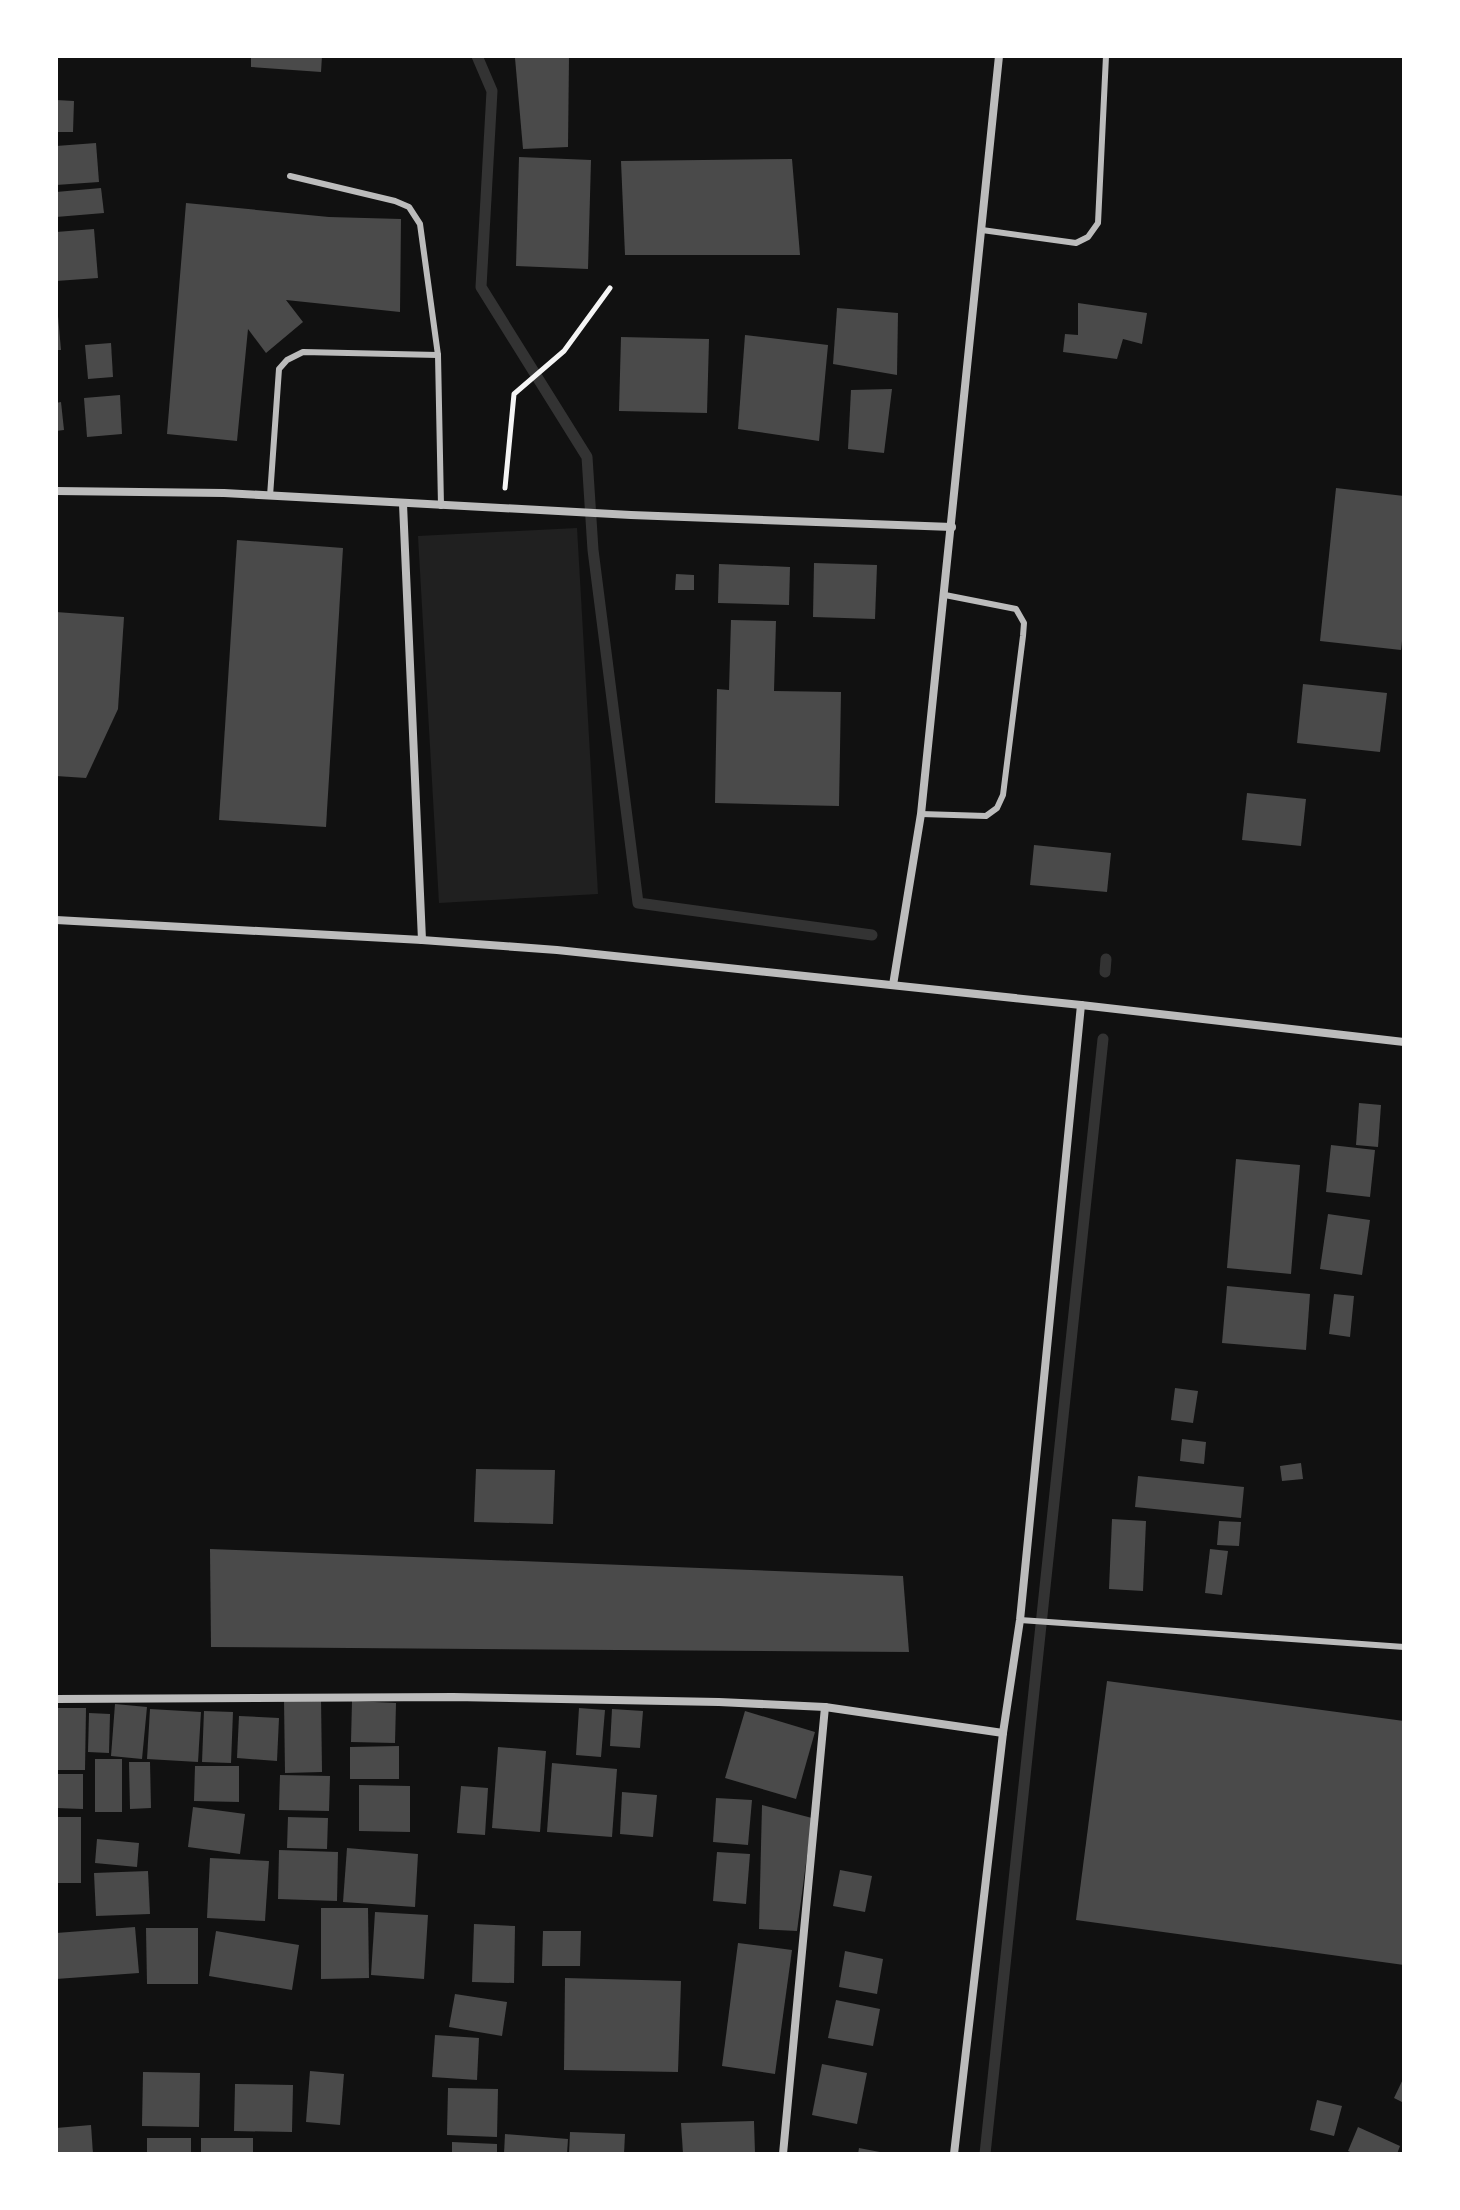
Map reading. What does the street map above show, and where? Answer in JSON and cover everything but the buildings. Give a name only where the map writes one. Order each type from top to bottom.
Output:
[{"type":"street","points":[[893,985],[921,814],[999,56]]},
{"type":"street","points":[[56,491],[224,493],[631,515],[952,527]]},
{"type":"street","points":[[403,504],[422,940]]},
{"type":"street","points":[[56,920],[557,950],[1404,1042]]},
{"type":"street","points":[[954,2154],[1003,1733],[1020,1620],[1081,1005]]},
{"type":"street","points":[[56,1699],[453,1697],[719,1702],[825,1707],[1003,1733]]},
{"type":"street","points":[[783,2154],[825,1707]]},
{"type":"lane","points":[[982,230],[1076,243],[1088,237],[1098,223],[1106,56]]},
{"type":"lane","points":[[290,176],[395,201],[409,207],[420,224],[438,355],[441,506]]},
{"type":"lane","points":[[270,496],[279,369],[287,360],[303,352],[438,355]]},
{"type":"lane","points":[[921,814],[986,816],[997,808],[1003,795],[1023,636],[1024,623],[1016,609],[945,595]]},
{"type":"lane","points":[[1020,1620],[1404,1647]]},
{"type":"path","points":[[503,508],[514,394],[564,351],[610,288]]},
{"type":"shaded area","points":[[577,528],[598,894],[439,903],[418,536]]},
{"type":"waterway","points":[[477,56],[492,91],[481,287],[587,457],[593,550],[638,903],[872,935]]},
{"type":"waterway","points":[[1105,972],[1106,959]]},
{"type":"waterway","points":[[985,2154],[1103,1039]]}]
